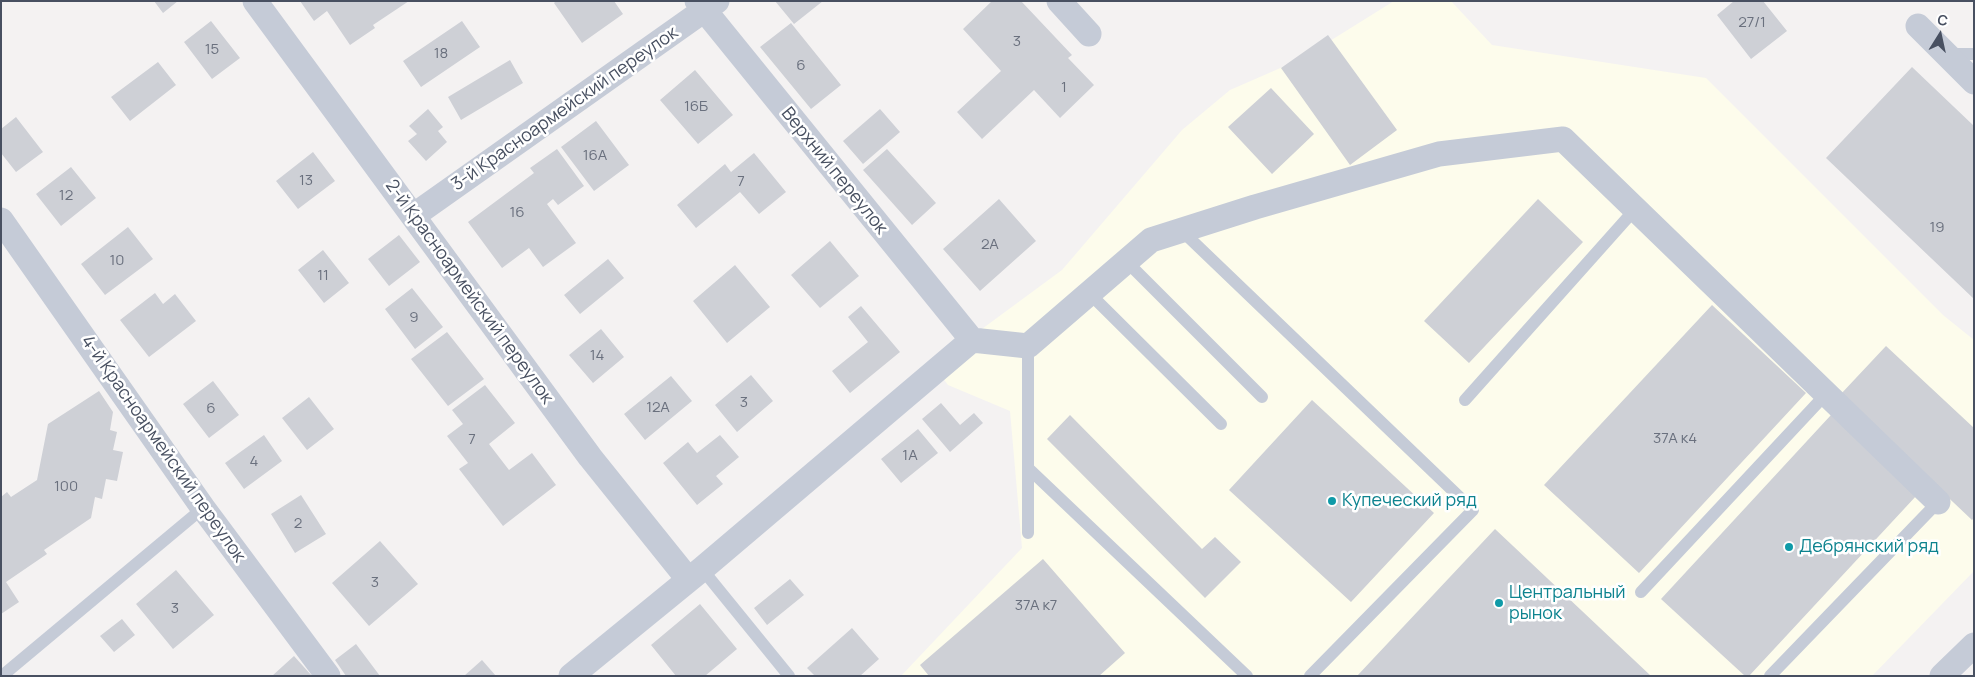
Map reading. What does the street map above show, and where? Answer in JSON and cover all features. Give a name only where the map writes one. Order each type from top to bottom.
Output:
[{"type":"street","name":"2-й Красноармейский переулок","points":[[255,1],[590,457],[695,574]]},
{"type":"street","points":[[1059,1],[1089,34]]},
{"type":"street","name":"3-й Красноармейский переулок","points":[[413,216],[706,4]]},
{"type":"street","name":"Верхний переулок","points":[[706,4],[972,340]]},
{"type":"street","points":[[1918,26],[1974,82]]},
{"type":"street","points":[[571,676],[972,340],[1028,346],[1151,240],[1255,207],[1439,154],[1563,139],[1938,502]]},
{"type":"street","name":"4-й Красноармейский переулок","points":[[1,220],[203,508],[328,676]]},
{"type":"street","points":[[1942,676],[1974,645]]},
{"type":"lane","points":[[1946,54],[1974,54]]},
{"type":"lane","points":[[1465,400],[1630,215]]},
{"type":"lane","points":[[1181,230],[1473,510],[1310,676]]},
{"type":"lane","points":[[1126,261],[1262,397]]},
{"type":"lane","points":[[1089,293],[1221,424]]},
{"type":"lane","points":[[1028,346],[1028,532]]},
{"type":"lane","points":[[1640,592],[1826,394]]},
{"type":"lane","points":[[1028,468],[1247,676]]},
{"type":"lane","points":[[1770,676],[1938,502]]},
{"type":"lane","points":[[2,676],[203,508]]},
{"type":"lane","points":[[695,574],[789,676]]},
{"type":"shaded area","name":"Центральный рынок","points":[[1394,1],[1451,1],[1492,45],[1706,78],[1943,315],[1974,340],[1974,571],[1872,676],[901,676],[1022,548],[1010,411],[948,385],[933,365],[1062,270],[1182,130],[1230,90],[1301,59]]},
{"type":"building","points":[[154,1],[178,1],[163,13]]},
{"type":"building","points":[[300,1],[409,1],[373,25],[375,28],[350,45],[327,11],[314,21]]},
{"type":"building","points":[[556,1],[614,1],[623,14],[582,43],[554,3]]},
{"type":"building","points":[[775,1],[823,1],[794,24]]},
{"type":"building","points":[[992,1],[1021,1],[1072,55],[1068,58],[1094,85],[1060,118],[1034,90],[982,139],[957,112],[1001,71],[963,29]]},
{"type":"building","points":[[1734,1],[1763,1],[1787,31],[1751,59],[1717,15]]},
{"type":"building","points":[[211,21],[240,58],[212,79],[184,42]]},
{"type":"building","points":[[462,21],[480,47],[421,87],[403,61]]},
{"type":"building","points":[[791,23],[841,85],[811,109],[760,47]]},
{"type":"building","points":[[1328,35],[1397,130],[1350,165],[1281,68]]},
{"type":"building","points":[[510,60],[523,83],[461,120],[448,97]]},
{"type":"building","points":[[158,62],[176,85],[130,121],[111,97]]},
{"type":"building","points":[[1912,67],[1974,126],[1974,299],[1826,158]]},
{"type":"building","points":[[695,70],[733,115],[698,144],[660,100]]},
{"type":"building","points":[[1271,88],[1314,134],[1272,174],[1228,127]]},
{"type":"building","points":[[428,109],[443,127],[438,131],[447,142],[426,161],[408,141],[417,134],[409,126]]},
{"type":"building","points":[[880,109],[900,132],[863,164],[843,141]]},
{"type":"building","points":[[16,117],[43,152],[16,172],[1,153],[1,129]]},
{"type":"building","points":[[596,121],[629,165],[594,191],[561,147]]},
{"type":"building","points":[[557,149],[584,186],[558,205],[553,199],[547,204],[576,243],[543,267],[529,248],[502,268],[468,222],[534,173],[530,168]]},
{"type":"building","points":[[887,149],[936,203],[912,225],[863,170]]},
{"type":"building","points":[[313,152],[335,181],[298,209],[276,181]]},
{"type":"building","points":[[754,153],[786,192],[759,214],[740,192],[696,228],[677,205],[725,164],[731,172]]},
{"type":"building","points":[[71,167],[96,198],[61,226],[36,194]]},
{"type":"building","points":[[999,199],[1036,241],[980,291],[943,249]]},
{"type":"building","points":[[1538,199],[1583,242],[1469,363],[1424,321]]},
{"type":"building","points":[[128,227],[153,259],[105,295],[81,264]]},
{"type":"building","points":[[399,235],[420,262],[389,286],[368,259]]},
{"type":"building","points":[[830,241],[859,276],[820,308],[791,275]]},
{"type":"building","points":[[323,250],[349,283],[324,303],[298,270]]},
{"type":"building","points":[[608,259],[624,278],[580,314],[564,295]]},
{"type":"building","points":[[735,265],[770,307],[727,343],[693,301]]},
{"type":"building","points":[[412,288],[443,327],[415,349],[385,309]]},
{"type":"building","points":[[155,293],[163,304],[175,294],[196,321],[149,357],[120,320]]},
{"type":"building","points":[[1712,305],[1806,393],[1639,573],[1544,485]]},
{"type":"building","points":[[861,306],[900,352],[850,393],[832,371],[868,342],[848,317]]},
{"type":"building","points":[[601,329],[624,357],[593,383],[569,355]]},
{"type":"building","points":[[447,332],[484,379],[448,406],[411,359]]},
{"type":"building","points":[[1886,346],[1974,428],[1974,518],[1972,520],[1840,395]]},
{"type":"building","points":[[751,375],[773,401],[737,432],[715,405]]},
{"type":"building","points":[[671,376],[692,401],[645,440],[624,414]]},
{"type":"building","points":[[213,381],[239,415],[209,438],[183,404]]},
{"type":"building","points":[[485,385],[515,423],[489,444],[509,470],[532,453],[556,485],[503,526],[459,469],[468,463],[447,436],[463,424],[452,410]]},
{"type":"building","points":[[99,391],[113,412],[110,430],[117,432],[113,450],[123,452],[117,481],[106,479],[102,499],[95,497],[91,518],[44,550],[47,554],[6,582],[19,602],[1,614],[1,497],[7,492],[11,497],[37,480],[48,424]]},
{"type":"building","points":[[309,397],[334,429],[307,450],[282,418]]},
{"type":"building","name":"Купеческий ряд","points":[[1312,400],[1434,513],[1351,602],[1229,490]]},
{"type":"building","points":[[941,403],[960,425],[974,413],[983,423],[950,452],[922,419]]},
{"type":"building","points":[[1070,415],[1202,549],[1215,537],[1241,562],[1205,598],[1047,439]]},
{"type":"building","name":"Дебрянский ряд","points":[[1831,415],[1917,495],[1749,676],[1745,676],[1661,599]]},
{"type":"building","points":[[918,429],[938,453],[901,483],[881,459]]},
{"type":"building","points":[[264,435],[282,461],[244,489],[225,463]]},
{"type":"building","points":[[720,435],[739,457],[716,476],[723,484],[697,505],[663,463],[688,442],[697,453]]},
{"type":"building","points":[[301,495],[326,534],[295,553],[271,514]]},
{"type":"building","name":"Центральный рынок","points":[[1495,529],[1651,676],[1357,676]]},
{"type":"building","points":[[380,541],[418,584],[369,626],[332,583]]},
{"type":"building","points":[[1043,559],[1125,653],[1099,676],[929,676],[920,665]]},
{"type":"building","points":[[176,570],[214,615],[173,649],[136,604]]},
{"type":"building","points":[[790,579],[804,595],[767,625],[754,608]]},
{"type":"building","points":[[700,604],[737,649],[705,676],[676,676],[651,645]]},
{"type":"building","points":[[122,619],[135,635],[114,652],[100,636]]},
{"type":"building","points":[[852,628],[879,659],[860,676],[815,676],[807,668]]},
{"type":"building","points":[[356,644],[380,676],[346,676],[335,660]]},
{"type":"building","points":[[294,656],[312,676],[272,676]]},
{"type":"building","points":[[482,660],[496,676],[464,676]]},
{"type":"place","name":"Купеческий ряд","points":[[1332,501]]},
{"type":"place","name":"Дебрянский ряд","points":[[1789,547]]},
{"type":"place","name":"Центральный рынок","points":[[1499,603]]}]
